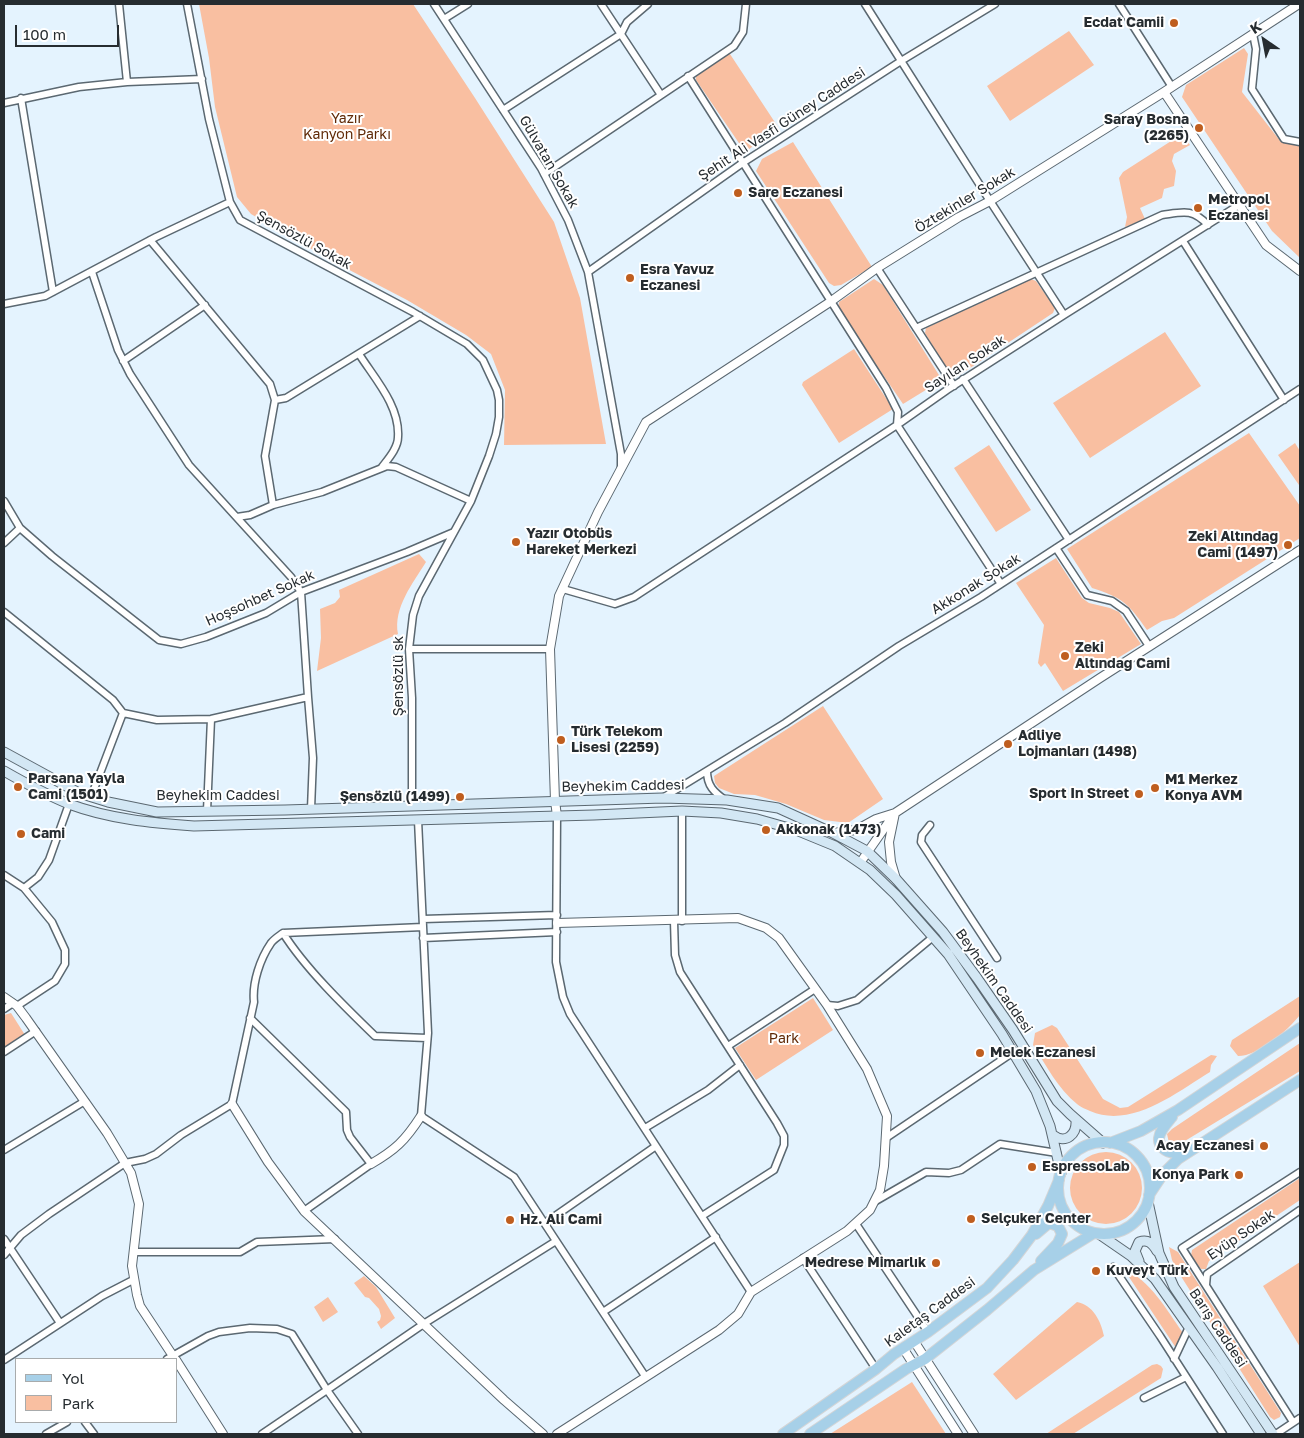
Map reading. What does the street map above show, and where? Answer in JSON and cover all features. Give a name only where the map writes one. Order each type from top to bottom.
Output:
[{"type":"main road","name":"Beyhekim Caddesi","points":[[4,752],[50,778],[91,797],[157,812],[663,798],[726,800],[778,808],[867,851],[896,879],[943,932],[1013,1030],[1057,1101],[1076,1120],[1106,1143]]},
{"type":"main road","name":"Beyhekim Caddesi","points":[[4,771],[69,804],[109,816],[149,823],[194,826],[682,811],[730,814],[757,819],[788,828],[835,846],[870,870],[896,895],[959,970],[1002,1034],[1036,1090],[1053,1135],[1060,1177]]},
{"type":"main road","points":[[1097,1234],[1076,1225],[1065,1212],[1059,1197],[1060,1177],[1067,1161],[1089,1145],[1106,1143],[1141,1131],[1178,1110],[1300,1028]]},
{"type":"main road","points":[[1034,1270],[1097,1234],[1120,1231],[1132,1224],[1142,1214],[1159,1180],[1174,1163],[1213,1136],[1300,1082]]},
{"type":"main road","points":[[1178,1110],[1165,1125],[1159,1137],[1164,1150],[1175,1153],[1213,1136]]},
{"type":"main road","points":[[1053,1135],[1062,1140],[1069,1138],[1075,1132],[1076,1120]]},
{"type":"main road","points":[[1106,1143],[1122,1146],[1138,1158],[1148,1175],[1149,1198]]},
{"type":"main road","name":"Kaletaş Caddesi","points":[[783,1434],[978,1296],[1021,1251],[1041,1220],[1060,1177]]},
{"type":"main road","name":"Barış Caddesi","points":[[1149,1198],[1159,1253],[1174,1287],[1274,1434]]},
{"type":"main road","points":[[810,1434],[925,1359],[987,1310],[1034,1270],[1061,1238],[1061,1229],[1054,1223],[1045,1225],[1021,1251]]},
{"type":"main road","name":"Barış Caddesi","points":[[1097,1234],[1121,1248],[1141,1264],[1163,1289],[1261,1434]]},
{"type":"main road","points":[[1141,1264],[1135,1251],[1138,1242],[1149,1241],[1159,1253]]},
{"type":"street","points":[[119,4],[127,82]]},
{"type":"street","name":"Şensözlü Sokak","points":[[188,4],[209,119],[230,202],[240,220],[420,316],[467,344],[483,360],[493,379],[499,400]]},
{"type":"street","name":"Gülvatan Sokak","points":[[434,4],[544,174],[568,220],[588,272],[621,454],[620,469]]},
{"type":"street","points":[[444,19],[468,4]]},
{"type":"street","points":[[601,4],[661,95]]},
{"type":"street","points":[[503,110],[621,34],[627,22],[648,4]]},
{"type":"street","points":[[544,174],[734,46],[743,32],[746,4]]},
{"type":"street","points":[[865,4],[1064,315]]},
{"type":"street","name":"Şehit Ali Vasfi Güney Caddesi","points":[[588,272],[744,162],[901,61],[995,4]]},
{"type":"street","points":[[1118,4],[1172,86]]},
{"type":"street","name":"Öztekinler Sokak","points":[[620,469],[646,422],[830,302],[877,268],[959,217],[990,201],[1164,92],[1299,4]]},
{"type":"street","points":[[1253,34],[1256,49],[1252,89],[1284,139],[1300,142]]},
{"type":"street","points":[[688,76],[896,405],[898,412],[897,425],[1001,584]]},
{"type":"street","points":[[4,103],[79,87],[127,82],[202,79]]},
{"type":"street","points":[[1164,92],[1266,245],[1300,271]]},
{"type":"street","points":[[21,98],[53,292]]},
{"type":"street","points":[[4,304],[45,296],[150,240],[230,202]]},
{"type":"street","name":"Sayılan Sokak","points":[[563,589],[615,604],[634,597],[963,380],[1239,205]]},
{"type":"street","points":[[916,328],[1162,215],[1183,212],[1198,214],[1208,225]]},
{"type":"street","points":[[150,240],[270,384],[275,400],[274,416],[265,456],[273,505]]},
{"type":"street","points":[[1183,240],[1284,400]]},
{"type":"street","points":[[877,268],[954,386]]},
{"type":"street","points":[[92,272],[130,374],[189,465],[290,577],[301,592],[312,758],[311,809]]},
{"type":"street","points":[[124,361],[205,305]]},
{"type":"street","points":[[275,400],[286,398],[420,316]]},
{"type":"street","points":[[359,354],[391,404],[397,423],[398,438],[393,452],[381,468]]},
{"type":"street","points":[[963,380],[1069,540]]},
{"type":"street","name":"Akkonak Sokak","points":[[663,798],[785,722],[899,646],[1001,584],[1300,389]]},
{"type":"street","name":"Şensözlü sk","points":[[412,805],[412,698],[409,649],[414,615],[419,596],[470,501],[489,456],[496,434],[499,400]]},
{"type":"street","points":[[237,517],[250,515],[273,505],[322,492],[387,466],[396,467],[470,501]]},
{"type":"street","points":[[620,469],[559,596],[550,649],[557,816],[556,962],[563,997],[570,1014],[751,1292]]},
{"type":"street","name":"Hoşsohbet Sokak","points":[[4,501],[20,528],[52,556],[159,640],[181,644],[266,612],[301,592],[454,532]]},
{"type":"street","points":[[4,543],[20,528]]},
{"type":"street","points":[[1056,548],[1087,595],[1112,602],[1126,611],[1149,646]]},
{"type":"street","points":[[833,833],[856,830],[876,819],[895,812],[1300,550]]},
{"type":"street","points":[[4,612],[113,700],[123,714],[157,720],[211,719],[308,697]]},
{"type":"street","points":[[409,649],[550,649]]},
{"type":"street","points":[[91,797],[123,714]]},
{"type":"street","points":[[208,811],[211,719]]},
{"type":"street","points":[[707,771],[710,787],[715,793],[726,800]]},
{"type":"street","points":[[24,888],[38,877],[49,860],[69,804]]},
{"type":"street","points":[[682,811],[675,955],[680,972],[778,1123],[784,1136],[784,1145],[774,1170],[702,1216]]},
{"type":"street","points":[[860,863],[895,812]]},
{"type":"street","points":[[895,812],[889,842],[891,862],[896,879]]},
{"type":"street","points":[[304,1210],[370,1164],[392,1152],[409,1135],[421,1116],[427,1038],[418,820]]},
{"type":"street","points":[[930,825],[922,835],[921,842],[997,958]]},
{"type":"street","points":[[4,875],[24,888],[52,922],[65,950],[65,964],[55,981],[15,1005],[4,1009]]},
{"type":"street","points":[[422,919],[678,921],[738,918],[766,928],[779,938],[826,1005],[867,1069],[887,1116],[884,1166],[880,1190],[870,1210],[856,1224],[751,1292],[738,1314],[719,1330],[557,1434]]},
{"type":"street","points":[[423,927],[283,933],[271,943],[252,988],[254,1002],[232,1104],[268,1162],[304,1210],[504,1400],[543,1434]]},
{"type":"street","points":[[423,938],[557,932]]},
{"type":"street","points":[[283,933],[293,949],[351,1013],[375,1036],[427,1038]]},
{"type":"street","points":[[826,1005],[838,1006],[857,1000],[933,937]]},
{"type":"street","points":[[728,1046],[815,989]]},
{"type":"street","points":[[4,997],[15,1005],[36,1031],[107,1133],[131,1173],[139,1204],[132,1266],[133,1280],[140,1306],[172,1358]]},
{"type":"street","points":[[250,1018],[346,1112],[347,1130],[350,1137],[370,1164]]},
{"type":"street","points":[[4,1052],[36,1031]]},
{"type":"street","points":[[886,1138],[1012,1053]]},
{"type":"street","points":[[645,1128],[708,1090],[740,1065]]},
{"type":"street","points":[[4,1150],[85,1101]]},
{"type":"street","points":[[4,1255],[22,1235],[48,1214],[125,1163],[156,1154],[181,1135],[232,1104]]},
{"type":"street","points":[[421,1116],[514,1177],[645,1376]]},
{"type":"street","points":[[874,1202],[926,1172],[950,1174],[960,1170],[1000,1144],[1057,1153]]},
{"type":"street","points":[[546,1223],[656,1146]]},
{"type":"street","points":[[1293,1422],[1182,1248],[1300,1172]]},
{"type":"street","name":"Eyüp Sokak","points":[[1206,1286],[1206,1274],[1300,1210]]},
{"type":"street","points":[[856,1224],[928,1332]]},
{"type":"street","points":[[603,1312],[716,1237]]},
{"type":"street","points":[[4,1239],[60,1323]]},
{"type":"street","points":[[134,1252],[240,1252],[257,1242],[335,1239]]},
{"type":"street","points":[[262,1434],[425,1323],[556,1241]]},
{"type":"street","points":[[803,1258],[876,1369]]},
{"type":"street","points":[[1113,1267],[1223,1434]]},
{"type":"street","points":[[4,1360],[102,1296],[133,1280]]},
{"type":"street","points":[[175,1358],[208,1336],[219,1332],[250,1328],[277,1329],[292,1334],[358,1434]]},
{"type":"street","points":[[1174,1358],[1189,1328]]},
{"type":"street","points":[[914,1341],[974,1434]]},
{"type":"street","points":[[902,1348],[958,1434]]},
{"type":"street","points":[[178,1366],[223,1434]]},
{"type":"street","points":[[1144,1398],[1186,1377]]},
{"type":"street","points":[[1274,1434],[1300,1418]]},
{"type":"street","points":[[46,1434],[64,1423]]},
{"type":"street","points":[[86,1423],[94,1434]]},
{"type":"green space","name":"Yazır Kanyon Parkı","points":[[199,4],[413,4],[554,222],[580,298],[606,444],[504,445],[505,390],[491,354],[466,335],[407,300],[334,262],[251,214],[237,197],[215,107],[209,58]]},
{"type":"green space","points":[[1069,31],[1094,65],[1010,121],[987,86]]},
{"type":"green space","points":[[1244,48],[1248,54],[1242,92],[1281,142],[1300,146],[1300,258],[1272,231],[1182,97],[1186,85]]},
{"type":"green space","points":[[728,51],[778,127],[748,150],[743,149],[696,80],[696,73]]},
{"type":"green space","points":[[1182,134],[1190,145],[1174,154],[1172,161],[1176,171],[1174,186],[1164,189],[1162,198],[1140,208],[1145,219],[1125,227],[1127,217],[1119,178],[1123,172]]},
{"type":"green space","points":[[793,142],[872,267],[841,285],[834,286],[829,283],[756,171],[762,159]]},
{"type":"green space","points":[[874,279],[883,285],[942,380],[903,404],[838,309],[839,302]]},
{"type":"green space","points":[[1031,279],[1036,281],[1055,308],[1053,313],[958,376],[949,373],[925,333],[926,328]]},
{"type":"green space","points":[[1165,332],[1201,386],[1090,458],[1053,403]]},
{"type":"green space","points":[[854,349],[893,409],[839,443],[802,385],[803,382]]},
{"type":"green space","points":[[1249,433],[1300,506],[1300,538],[1174,618],[1162,621],[1147,630],[1135,613],[1124,603],[1111,595],[1092,588],[1067,549]]},
{"type":"green space","points":[[1295,443],[1300,451],[1299,485],[1278,455]]},
{"type":"green space","points":[[989,445],[1031,510],[996,532],[954,468]]},
{"type":"green space","points":[[419,554],[426,562],[401,605],[397,624],[398,634],[317,671],[321,638],[320,609],[335,603],[340,597],[339,590]]},
{"type":"green space","points":[[1056,558],[1082,598],[1089,603],[1119,612],[1141,644],[1063,691],[1045,663],[1041,667],[1038,663],[1044,625],[1016,583]]},
{"type":"green space","points":[[823,706],[883,799],[848,823],[824,820],[786,804],[755,795],[734,794],[719,788],[715,783],[714,776]]},
{"type":"green space","points":[[1300,996],[1300,1015],[1288,1028],[1272,1042],[1255,1052],[1238,1056],[1230,1046],[1232,1040]]},
{"type":"green space","name":"Park","points":[[813,998],[833,1030],[756,1080],[735,1048]]},
{"type":"green space","points":[[11,1013],[25,1035],[4,1049],[4,1015]]},
{"type":"green space","points":[[1052,1025],[1057,1028],[1103,1099],[1120,1108],[1128,1107],[1211,1055],[1217,1056],[1211,1065],[1210,1072],[1153,1106],[1137,1112],[1106,1115],[1083,1108],[1070,1098],[1033,1045],[1035,1033]]},
{"type":"green space","points":[[1300,1043],[1300,1071],[1175,1147],[1169,1143],[1167,1134],[1172,1129]]},
{"type":"green space","points":[[1113,1152],[1132,1162],[1140,1174],[1142,1188],[1140,1202],[1132,1214],[1120,1222],[1099,1224],[1080,1214],[1072,1202],[1070,1181],[1080,1162],[1092,1154]]},
{"type":"green space","points":[[1300,1178],[1300,1200],[1209,1261],[1206,1269],[1201,1269],[1191,1256],[1192,1250]]},
{"type":"green space","points":[[1169,1247],[1178,1252],[1281,1413],[1280,1417],[1274,1420],[1270,1417],[1177,1270]]},
{"type":"green space","points":[[1300,1262],[1300,1347],[1263,1286]]},
{"type":"green space","points":[[1123,1268],[1142,1280],[1150,1288],[1183,1333],[1182,1339],[1176,1348]]},
{"type":"green space","points":[[364,1276],[376,1287],[395,1318],[381,1329],[377,1322],[381,1316],[379,1309],[369,1298],[365,1297],[354,1283]]},
{"type":"green space","points":[[328,1297],[338,1312],[323,1322],[314,1307]]},
{"type":"green space","points":[[1077,1302],[1088,1306],[1092,1310],[1101,1325],[1104,1336],[1016,1400],[993,1374]]},
{"type":"green space","points":[[1157,1364],[1163,1369],[1161,1378],[1073,1434],[1046,1434],[1152,1365]]},
{"type":"green space","points":[[912,1382],[946,1434],[830,1434]]},
{"type":"place","name":"Ecdat Camii","points":[[1174,23]]},
{"type":"place","name":"Saray Bosna (2265)","points":[[1199,128]]},
{"type":"place","name":"Sare Eczanesi","points":[[738,193]]},
{"type":"place","name":"Metropol Eczanesi","points":[[1198,208]]},
{"type":"place","name":"Esra Yavuz Eczanesi","points":[[630,278]]},
{"type":"place","name":"Yazır Otobüs Hareket Merkezi","points":[[516,542]]},
{"type":"place","name":"Zeki Altındağ Cami (1497)","points":[[1288,545]]},
{"type":"place","name":"Zeki Altındağ Cami","points":[[1065,656]]},
{"type":"place","name":"Türk Telekom Lisesi (2259)","points":[[561,740]]},
{"type":"place","name":"Adliye Lojmanları (1498)","points":[[1008,744]]},
{"type":"place","name":"Parsana Yayla Cami (1501)","points":[[18,787]]},
{"type":"place","name":"M1 Merkez Konya AVM","points":[[1155,788]]},
{"type":"place","name":"Sport In Street","points":[[1139,794]]},
{"type":"place","name":"Şensözlü (1499)","points":[[460,797]]},
{"type":"place","name":"Akkonak (1473)","points":[[766,830]]},
{"type":"place","name":"Cami","points":[[21,834]]},
{"type":"place","name":"Melek Eczanesi","points":[[980,1053]]},
{"type":"place","name":"Acay Eczanesi","points":[[1264,1146]]},
{"type":"place","name":"EspressoLab","points":[[1032,1167]]},
{"type":"place","name":"Konya Park","points":[[1239,1175]]},
{"type":"place","name":"Selçuker Center","points":[[971,1219]]},
{"type":"place","name":"Hz. Ali Cami","points":[[510,1220]]},
{"type":"place","name":"Medrese Mimarlık","points":[[936,1263]]},
{"type":"place","name":"Kuveyt Türk","points":[[1096,1271]]}]
